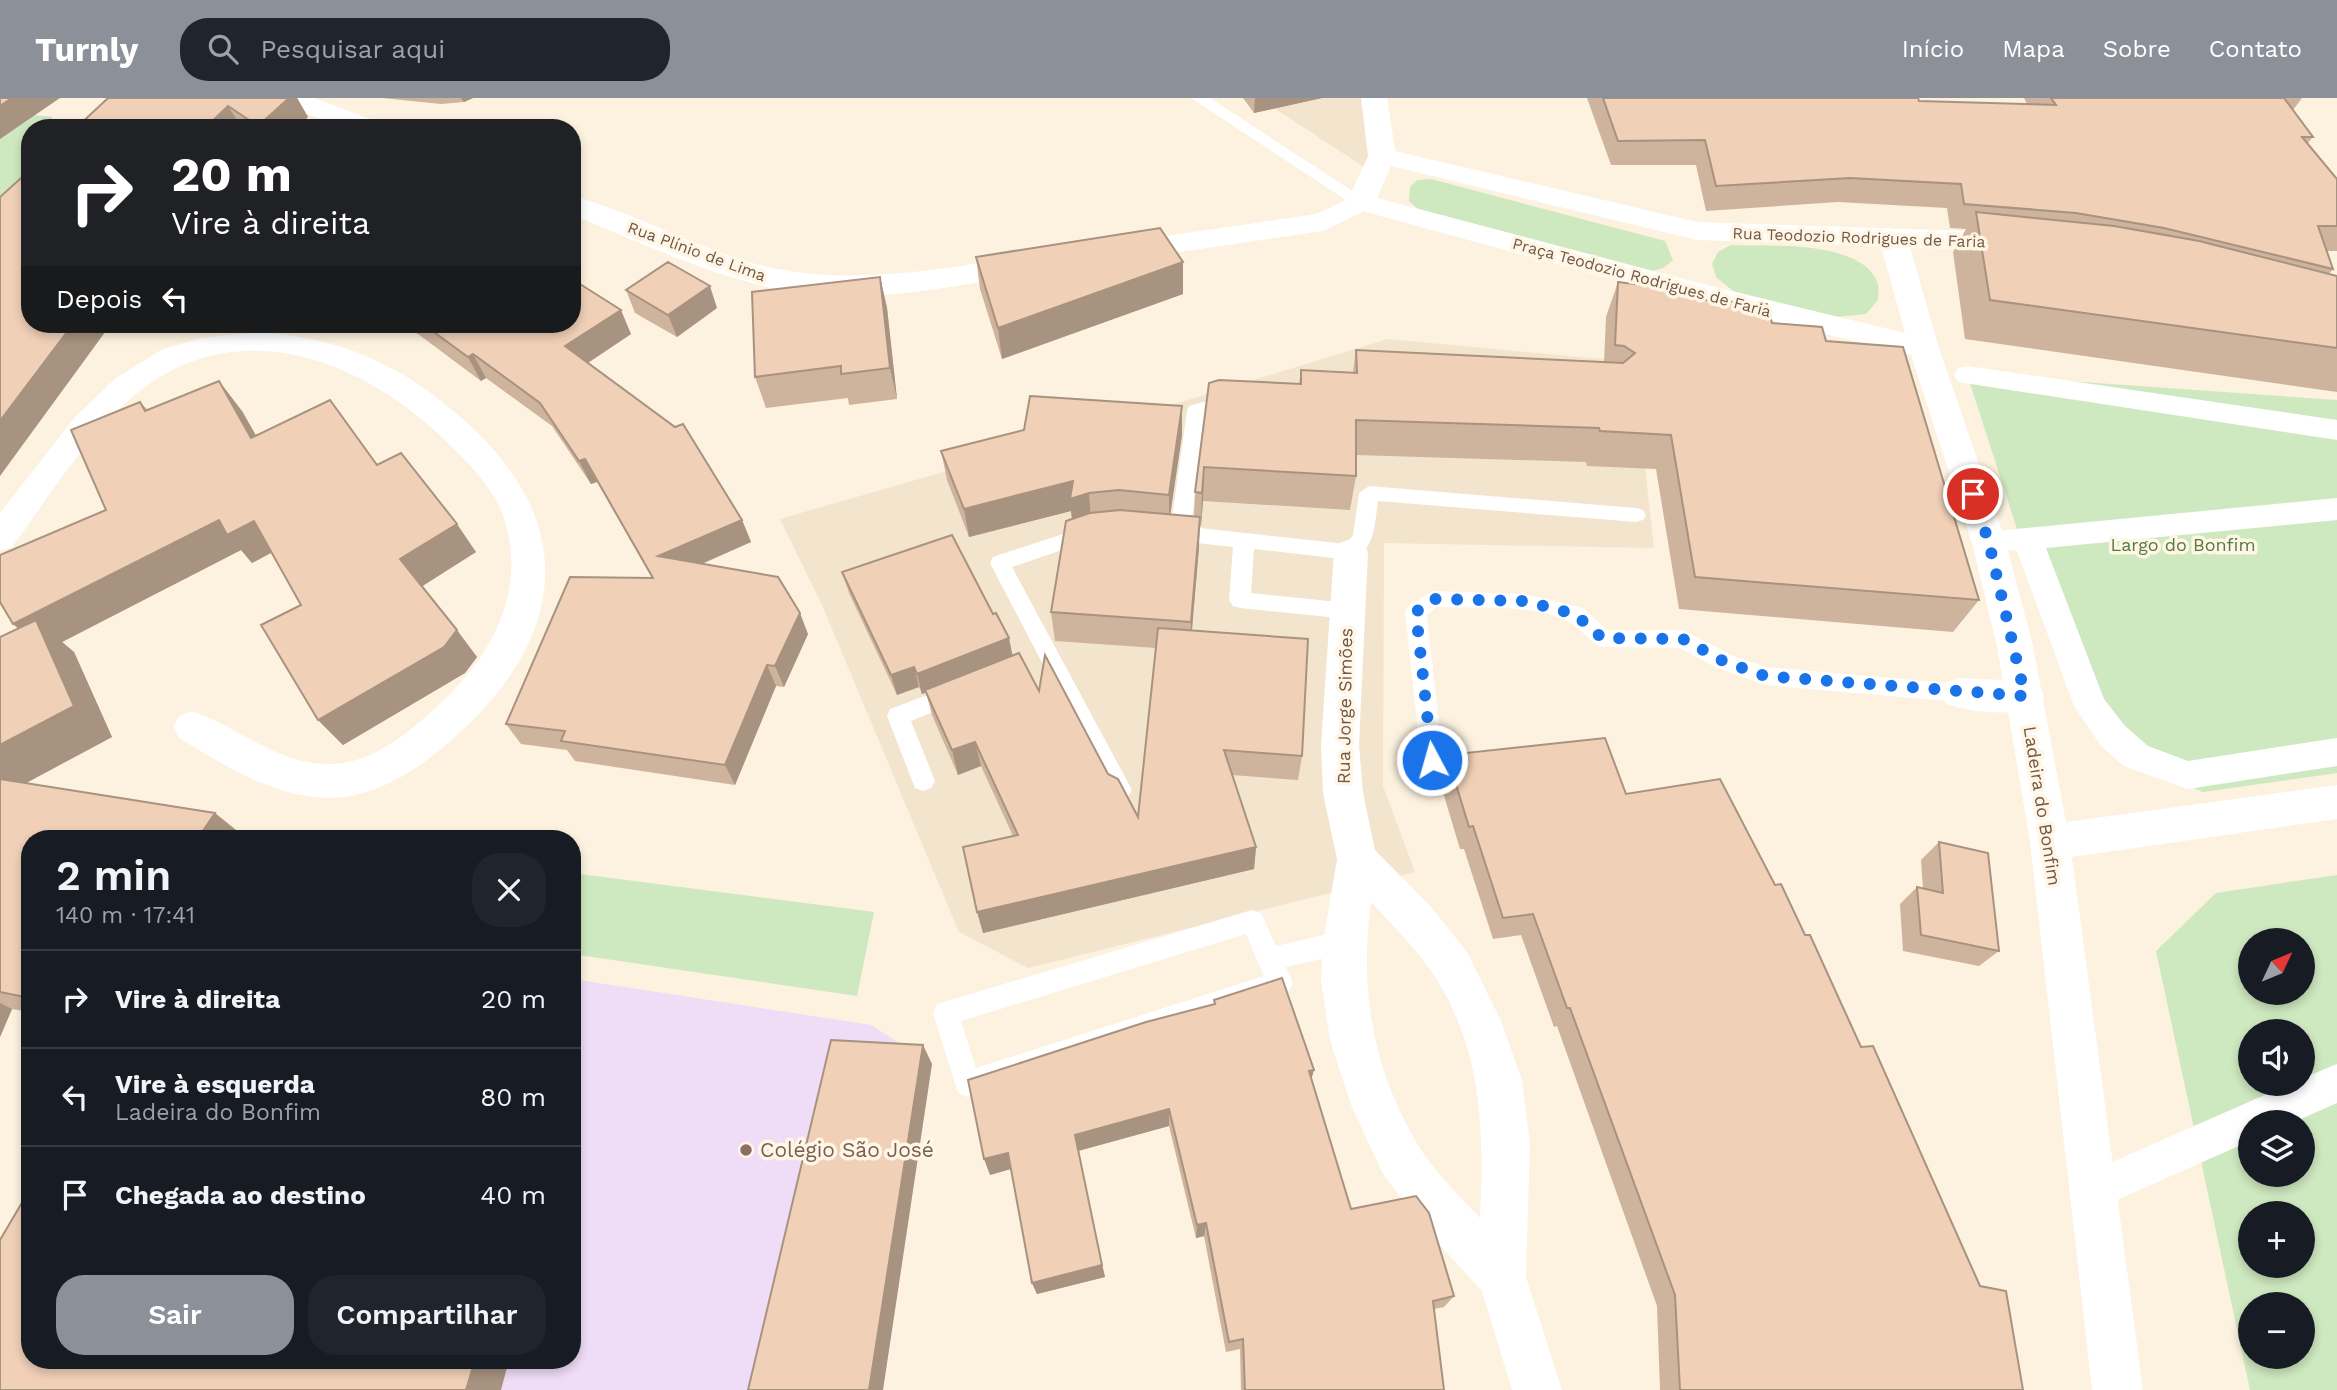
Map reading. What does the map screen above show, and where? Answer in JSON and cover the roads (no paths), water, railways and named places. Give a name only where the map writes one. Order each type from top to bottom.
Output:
[{"type":"street","points":[[290,98],[345,119]]},
{"type":"street","points":[[1361,202],[1382,156],[1374,98]]},
{"type":"street","name":"Rua Teodozio Rodrigues de Faria","points":[[1382,156],[1696,261],[1893,237],[2035,246]]},
{"type":"street","name":"Rua Plínio de Lima","points":[[581,208],[732,266],[777,279],[828,286],[879,286],[1323,222],[1361,202]]},
{"type":"street","name":"Praça Teodozio Rodrigues de Faria","points":[[1361,202],[1696,261],[1924,348]]},
{"type":"street","name":"Ladeira do Bonfim","points":[[1893,237],[1924,348],[2009,541],[2025,696],[2050,842],[2117,1390]]},
{"type":"street","points":[[0,538],[88,423],[113,399],[150,369],[201,347],[254,342],[302,346],[368,367],[432,409],[491,465],[522,518],[526,569],[522,616],[499,665],[454,717],[401,757],[353,779],[308,779],[261,767],[192,727]]},
{"type":"street","points":[[1968,375],[2337,429]]},
{"type":"street","points":[[2337,509],[2009,541],[2090,706],[2113,736],[2136,757],[2188,775],[2337,752]]},
{"type":"street","name":"Rua Jorge Simões","points":[[1351,552],[1340,745],[1343,793],[1357,859],[1344,942],[1343,980],[1352,1040],[1374,1105],[1399,1158],[1435,1204],[1502,1277]]},
{"type":"street","points":[[1959,693],[2025,696]]},
{"type":"street","points":[[2050,842],[2337,802]]},
{"type":"street","name":"Rua Jorge Simões","points":[[1357,859],[1417,922],[1452,966],[1479,1021],[1499,1080],[1507,1143],[1502,1277],[1537,1390]]},
{"type":"street","points":[[2092,1191],[2337,1083]]},
{"type":"lane","points":[[1199,98],[1361,202]]},
{"type":"lane","points":[[1180,533],[1196,411],[1256,395]]},
{"type":"lane","points":[[1144,531],[1351,552],[1363,537],[1369,492],[1636,515]]},
{"type":"lane","points":[[1111,530],[1056,542],[1000,563],[1120,790]]},
{"type":"lane","points":[[1244,541],[1240,600],[1348,611]]},
{"type":"lane","points":[[1432,760],[1416,612],[1433,599],[1524,601],[1575,614],[1602,638],[1683,639],[1723,661],[1765,676],[1959,693]]},
{"type":"lane","points":[[1024,666],[1049,656]]},
{"type":"lane","points":[[923,782],[898,716],[974,686]]},
{"type":"lane","points":[[1252,921],[1269,959],[1280,984],[967,1084],[946,1013],[1252,921]]},
{"type":"lane","points":[[1269,959],[1344,942]]},
{"type":"place","name":"Colégio São José","points":[[746,1150]]},
{"type":"park label","name":"Largo do Bonfim","points":[[2183,545]]}]
